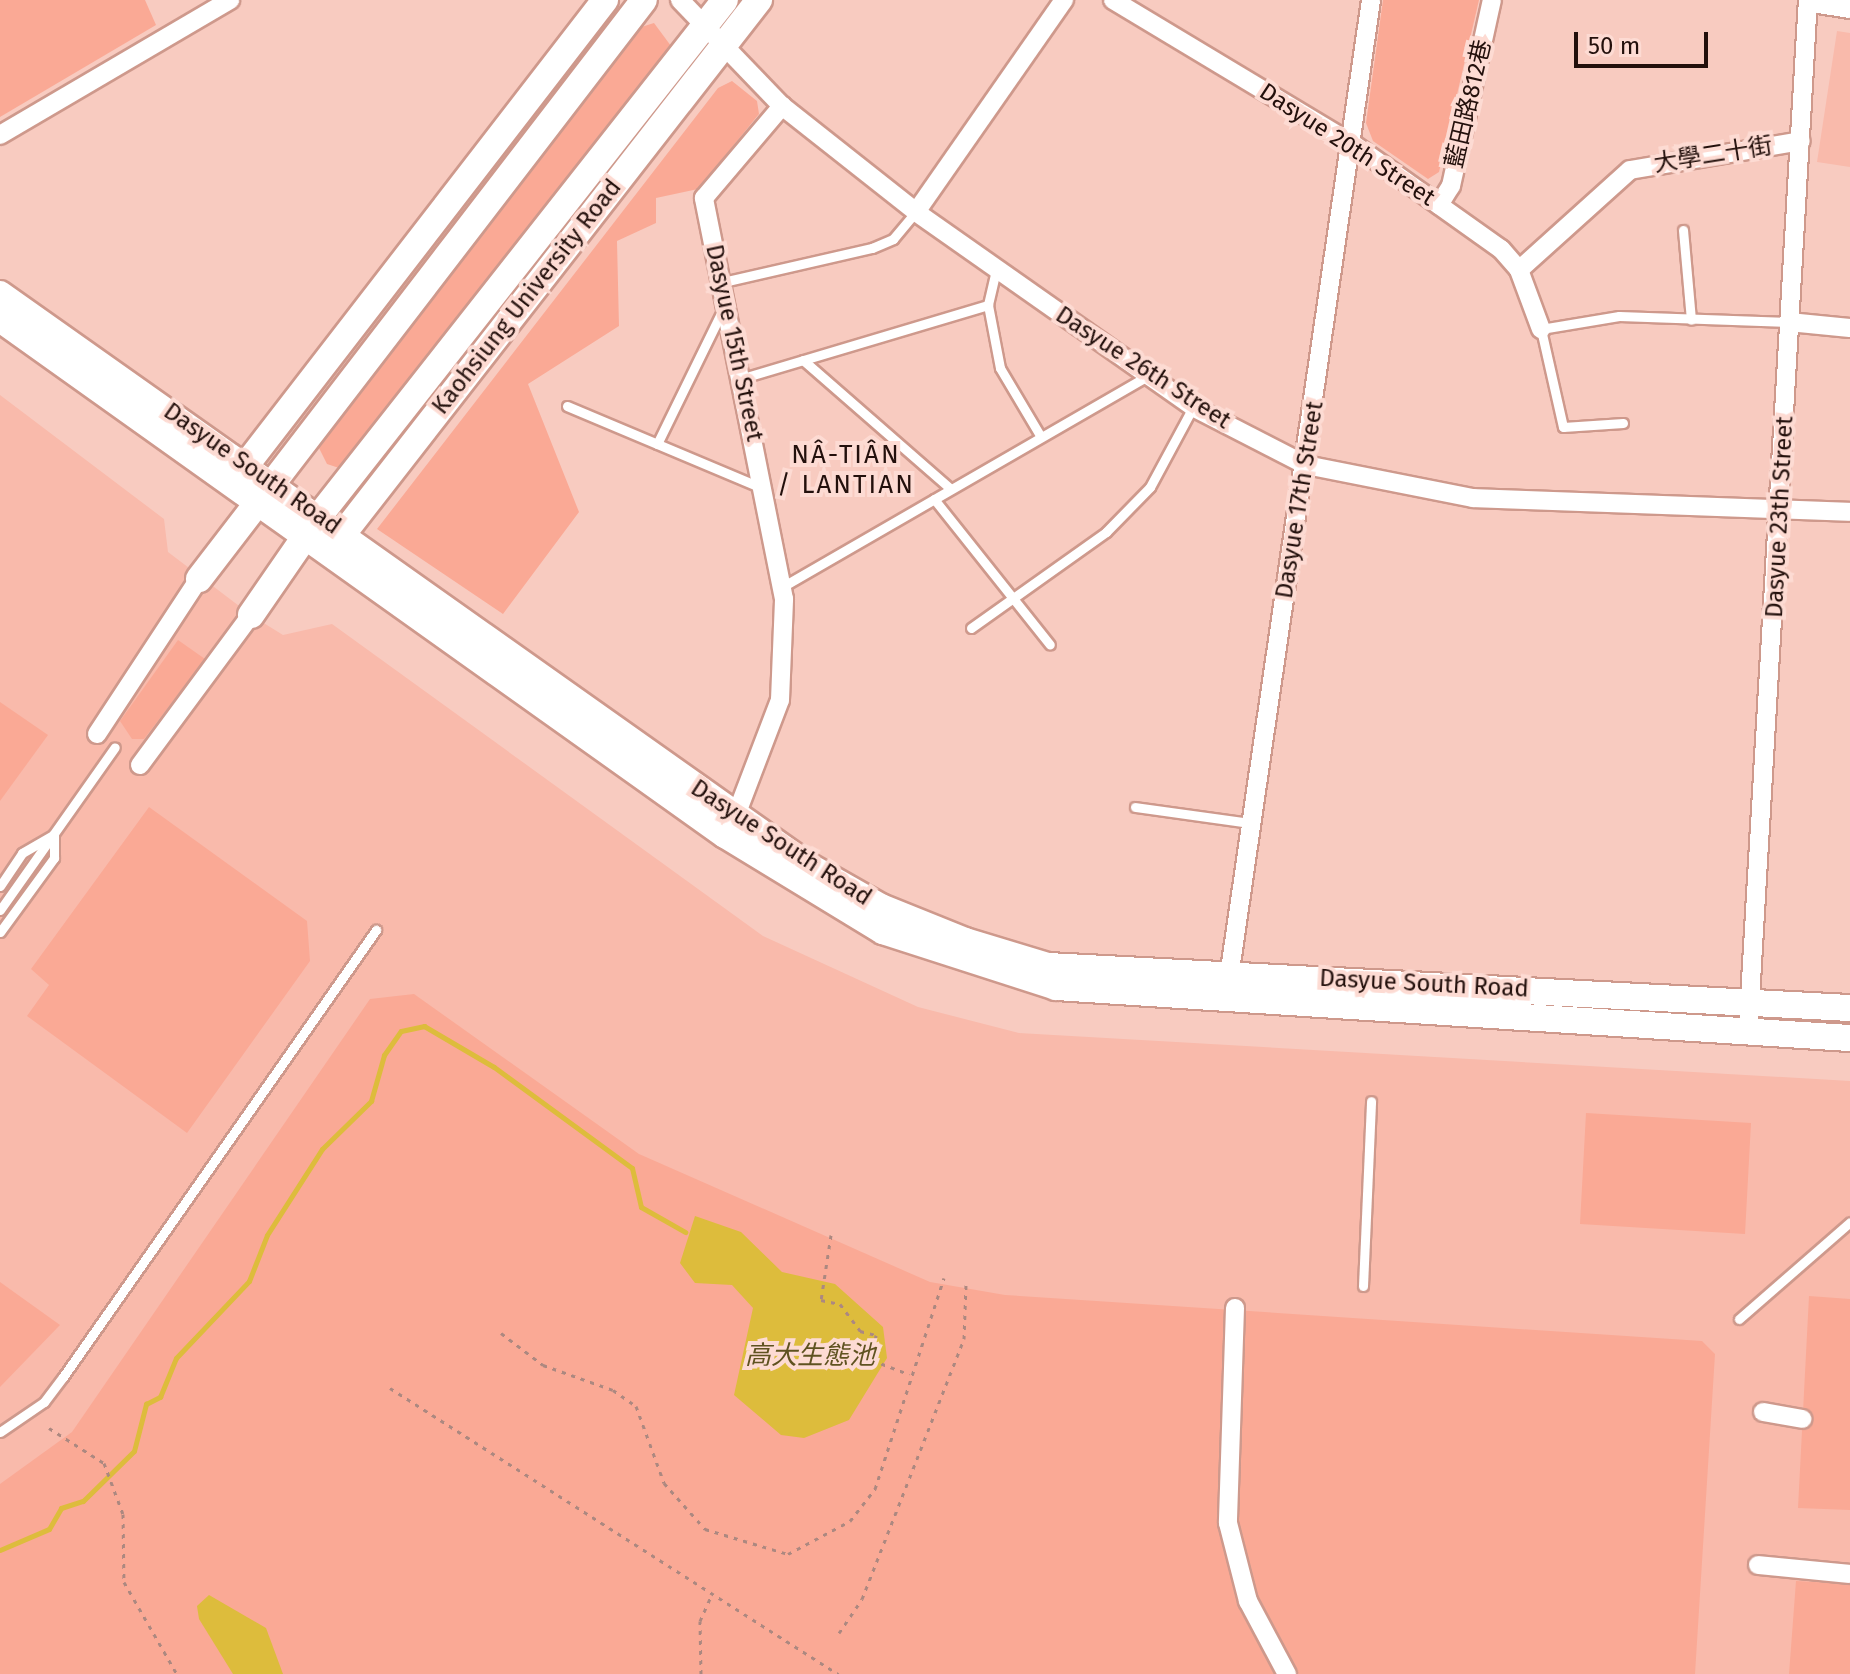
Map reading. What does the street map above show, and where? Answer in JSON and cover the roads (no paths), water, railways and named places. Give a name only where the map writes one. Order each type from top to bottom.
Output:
[{"type":"street","points":[[0,135],[230,0]]},
{"type":"street","points":[[230,535],[240,472],[605,0]]},
{"type":"street","points":[[97,734],[199,579],[264,489],[644,0]]},
{"type":"street","name":"Dasyue 26th Street","points":[[680,0],[782,106],[916,212],[1193,407],[1306,465],[1473,498],[1850,512]]},
{"type":"street","name":"Kaohsiung University Road","points":[[280,575],[337,542],[713,35],[725,0]]},
{"type":"street","name":"Kaohsiung University Road","points":[[251,615],[314,524],[713,35],[759,0]]},
{"type":"street","points":[[916,212],[1064,0]]},
{"type":"street","name":"Dasyue 20th Street","points":[[1113,0],[1353,144],[1439,205],[1519,270]]},
{"type":"street","name":"Dasyue 17th Street","points":[[1226,999],[1353,144],[1371,0]]},
{"type":"street","name":"藍田路812巷","points":[[1439,205],[1451,186],[1492,0]]},
{"type":"street","name":"Dasyue 23th Street","points":[[1748,1033],[1783,508],[1789,322],[1808,0]]},
{"type":"street","points":[[1819,0],[1850,5]]},
{"type":"street","name":"Dasyue 15th Street","points":[[731,826],[780,700],[782,587],[743,378],[704,198],[782,106]]},
{"type":"street","name":"大學二十街","points":[[1519,270],[1630,170],[1801,141]]},
{"type":"street","points":[[1519,270],[1541,329]]},
{"type":"street","name":"Dasyue South Road","points":[[0,294],[337,542],[731,826],[883,931],[968,963],[1056,987],[1850,1038]]},
{"type":"street","name":"Dasyue South Road","points":[[0,319],[240,472]]},
{"type":"street","points":[[1789,322],[1850,328]]},
{"type":"street","points":[[140,765],[251,615]]},
{"type":"street","name":"Dasyue South Road","points":[[731,826],[881,907],[965,941],[1048,966],[1229,973],[1850,1008]]},
{"type":"street","points":[[1235,1308],[1228,1523],[1248,1601],[1287,1674]]},
{"type":"street","points":[[1763,1412],[1802,1419]]},
{"type":"street","points":[[1758,1565],[1850,1574]]},
{"type":"lane","points":[[723,282],[872,248],[893,239],[916,212]]},
{"type":"lane","points":[[1683,230],[1691,320]]},
{"type":"lane","points":[[996,270],[988,305],[1000,368],[1041,437]]},
{"type":"lane","points":[[657,444],[727,300]]},
{"type":"lane","points":[[743,378],[988,305]]},
{"type":"lane","points":[[1623,423],[1563,427],[1541,329],[1619,316],[1789,322]]},
{"type":"lane","points":[[803,360],[951,489]]},
{"type":"lane","points":[[782,587],[1149,375]]},
{"type":"lane","points":[[567,406],[764,488]]},
{"type":"lane","points":[[971,628],[1106,532],[1150,487],[1193,407]]},
{"type":"lane","points":[[934,499],[1017,596],[1050,645]]},
{"type":"lane","points":[[0,910],[115,747]]},
{"type":"lane","points":[[1135,807],[1251,823]]},
{"type":"lane","points":[[0,886],[22,853],[54,834]]},
{"type":"lane","points":[[0,932],[54,858],[54,834]]},
{"type":"lane","points":[[0,1432],[44,1402],[63,1377],[376,930]]},
{"type":"lane","points":[[1363,1286],[1371,1101]]},
{"type":"lane","points":[[1739,1319],[1850,1222]]},
{"type":"water","name":"高大生態池","points":[[695,1216],[741,1232],[782,1272],[835,1284],[883,1327],[887,1358],[849,1420],[804,1438],[781,1435],[734,1395],[753,1308],[732,1285],[695,1283],[680,1263]]},
{"type":"water","points":[[209,1595],[266,1628],[283,1674],[233,1674],[199,1619],[197,1606]]},
{"type":"waterway","points":[[0,1550],[49,1529],[61,1508],[83,1501],[134,1451],[146,1404],[160,1397],[176,1358],[249,1281],[267,1235],[322,1149],[371,1101],[384,1055],[401,1031],[424,1026],[494,1067],[632,1168],[641,1207],[685,1232]]},
{"type":"district","name":"NÂ-TIÂN / LANTIAN","points":[[846,470]]}]
